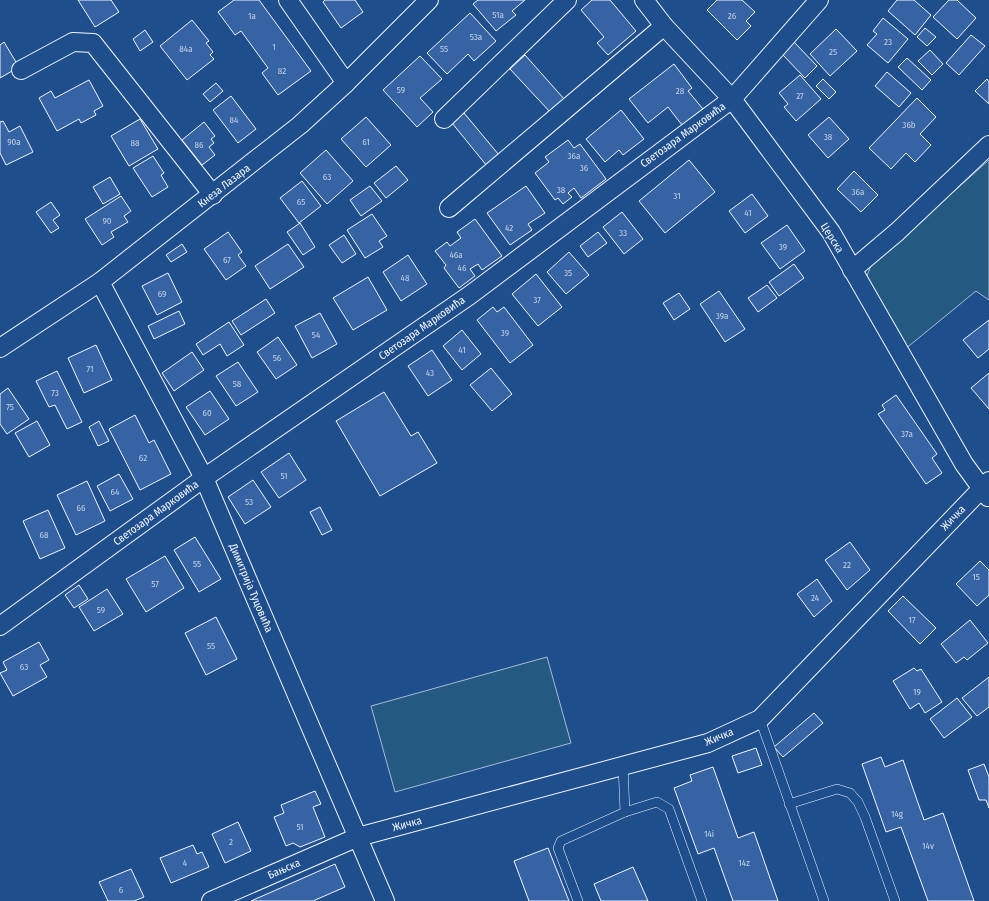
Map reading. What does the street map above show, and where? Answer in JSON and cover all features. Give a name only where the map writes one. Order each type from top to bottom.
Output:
[{"type":"street","points":[[288,0],[346,83]]},
{"type":"street","name":"Кнеза Лазара","points":[[0,348],[100,282],[300,125],[346,83],[429,0]]},
{"type":"street","points":[[444,119],[567,0]]},
{"type":"street","name":"Церска","points":[[644,0],[664,26],[732,99],[831,232],[964,464],[986,490]]},
{"type":"street","name":"Светозара Марковића","points":[[0,626],[204,478],[470,295],[732,99],[819,0]]},
{"type":"street","points":[[449,208],[664,26]]},
{"type":"street","points":[[21,70],[73,42],[93,43],[213,194]]},
{"type":"street","points":[[852,270],[897,232],[989,145]]},
{"type":"street","name":"Димитрија Туцовића","points":[[100,282],[204,478],[385,901]]},
{"type":"street","name":"Жичка","points":[[358,837],[708,743],[760,719],[986,490]]},
{"type":"street","name":"Бањска","points":[[211,901],[358,837]]},
{"type":"lane","points":[[760,719],[824,901]]},
{"type":"lane","points":[[623,766],[625,812]]},
{"type":"lane","points":[[789,804],[837,789],[850,793],[858,802],[865,817],[895,901]]},
{"type":"lane","points":[[578,901],[558,848],[561,841],[625,812],[657,802],[669,809],[702,901]]},
{"type":"shaded area","points":[[989,160],[989,300],[976,291],[904,350],[878,305],[867,276],[871,265]]},
{"type":"shaded area","points":[[547,657],[571,743],[395,792],[371,706]]},
{"type":"building","points":[[78,0],[111,0],[119,12],[95,27]]},
{"type":"building","points":[[234,0],[259,0],[311,71],[278,95],[262,73],[268,68],[241,31],[235,35],[218,12]]},
{"type":"building","points":[[325,0],[355,0],[363,12],[341,28],[323,2]]},
{"type":"building","points":[[478,0],[525,0],[512,11],[516,15],[496,31],[473,4]]},
{"type":"building","points":[[592,0],[610,0],[636,31],[608,55],[597,43],[604,37],[581,10]]},
{"type":"building","points":[[717,0],[742,0],[755,12],[746,21],[751,26],[737,40],[707,10]]},
{"type":"building","points":[[897,0],[914,0],[931,15],[915,35],[888,11]]},
{"type":"building","points":[[949,0],[957,0],[976,18],[957,39],[933,17]]},
{"type":"building","points":[[470,13],[496,41],[474,61],[468,54],[447,74],[427,53]]},
{"type":"building","points":[[883,18],[908,39],[888,63],[867,45],[877,34],[873,31]]},
{"type":"building","points":[[192,20],[209,41],[206,43],[213,52],[210,55],[214,59],[187,80],[160,46]]},
{"type":"building","points":[[925,28],[936,37],[927,46],[917,37]]},
{"type":"building","points":[[836,29],[857,51],[830,76],[810,54]]},
{"type":"building","points":[[145,30],[153,42],[140,51],[133,39]]},
{"type":"building","points":[[971,35],[985,46],[959,75],[946,63]]},
{"type":"building","points":[[4,42],[19,67],[0,78],[0,45]]},
{"type":"building","points":[[794,42],[817,66],[805,78],[782,54]]},
{"type":"building","points":[[930,50],[943,64],[932,75],[918,61]]},
{"type":"building","points":[[525,55],[565,100],[551,113],[510,69]]},
{"type":"building","points":[[420,56],[442,79],[420,98],[433,112],[417,127],[383,90]]},
{"type":"building","points":[[907,58],[931,80],[922,90],[898,67]]},
{"type":"building","points":[[674,64],[692,88],[688,91],[703,109],[682,125],[668,107],[648,123],[629,99]]},
{"type":"building","points":[[887,72],[911,93],[899,107],[875,86]]},
{"type":"building","points":[[800,75],[821,99],[796,121],[784,107],[788,104],[779,93]]},
{"type":"building","points":[[823,79],[836,92],[829,99],[816,86]]},
{"type":"building","points":[[987,79],[989,82],[989,104],[975,91]]},
{"type":"building","points":[[89,80],[103,106],[94,111],[96,115],[81,123],[79,119],[57,131],[39,98],[51,91],[55,98]]},
{"type":"building","points":[[216,83],[223,91],[210,102],[203,94]]},
{"type":"building","points":[[231,96],[256,129],[238,143],[213,110]]},
{"type":"building","points":[[917,98],[936,117],[920,134],[931,145],[915,162],[906,153],[891,169],[869,148]]},
{"type":"building","points":[[621,110],[644,139],[623,155],[619,150],[605,162],[586,139]]},
{"type":"building","points":[[464,113],[499,155],[487,166],[452,123]]},
{"type":"building","points":[[366,117],[391,145],[366,167],[341,139]]},
{"type":"building","points":[[829,117],[849,139],[828,158],[808,135]]},
{"type":"building","points":[[140,119],[158,149],[129,166],[111,136]]},
{"type":"building","points":[[3,121],[9,132],[20,126],[33,152],[6,165],[0,153],[0,122]]},
{"type":"building","points":[[204,122],[215,136],[211,139],[214,143],[209,147],[215,155],[202,165],[182,140]]},
{"type":"building","points":[[568,140],[574,148],[580,144],[606,179],[581,198],[574,188],[568,193],[572,197],[563,204],[558,198],[555,200],[535,173],[549,162],[545,157]]},
{"type":"building","points":[[326,150],[353,181],[327,204],[300,173]]},
{"type":"building","points":[[153,156],[164,173],[161,175],[168,187],[152,197],[133,168]]},
{"type":"building","points":[[689,160],[715,192],[665,233],[639,201]]},
{"type":"building","points":[[396,166],[408,180],[386,198],[374,183]]},
{"type":"building","points":[[854,171],[878,195],[861,212],[837,189]]},
{"type":"building","points":[[110,177],[120,194],[103,204],[93,187]]},
{"type":"building","points":[[302,181],[321,206],[299,223],[280,198]]},
{"type":"building","points":[[370,186],[382,201],[361,216],[350,200]]},
{"type":"building","points":[[526,186],[545,213],[528,224],[532,230],[510,245],[487,213]]},
{"type":"building","points":[[752,194],[768,216],[745,233],[729,211]]},
{"type":"building","points":[[121,196],[131,211],[124,216],[128,222],[111,232],[114,237],[102,245],[85,219]]},
{"type":"building","points":[[51,202],[60,215],[53,220],[59,228],[51,233],[36,212]]},
{"type":"building","points":[[622,212],[643,239],[624,254],[603,227]]},
{"type":"building","points":[[372,214],[387,236],[379,241],[383,247],[365,258],[347,230]]},
{"type":"building","points":[[475,219],[502,256],[482,270],[478,264],[470,269],[475,276],[459,288],[444,268],[446,265],[435,251],[447,242],[450,246],[461,238],[457,232]]},
{"type":"building","points":[[300,223],[315,247],[303,255],[287,232]]},
{"type":"building","points":[[787,225],[805,251],[780,269],[761,243]]},
{"type":"building","points":[[228,232],[242,252],[238,255],[246,266],[226,280],[204,249]]},
{"type":"building","points":[[598,232],[607,243],[588,257],[580,246]]},
{"type":"building","points":[[344,235],[356,254],[342,263],[329,245]]},
{"type":"building","points":[[182,244],[187,252],[171,262],[166,255]]},
{"type":"building","points":[[288,244],[304,267],[270,289],[255,266]]},
{"type":"building","points":[[569,252],[589,275],[566,294],[547,272]]},
{"type":"building","points":[[408,255],[427,284],[401,301],[383,272]]},
{"type":"building","points":[[794,264],[804,278],[779,296],[769,282]]},
{"type":"building","points":[[168,273],[182,302],[157,315],[142,286]]},
{"type":"building","points":[[536,274],[562,307],[538,326],[512,294]]},
{"type":"building","points":[[368,277],[387,310],[353,330],[333,298]]},
{"type":"building","points":[[767,285],[777,298],[758,312],[748,298]]},
{"type":"building","points":[[719,291],[745,329],[725,342],[700,304]]},
{"type":"building","points":[[679,293],[690,309],[674,320],[663,303]]},
{"type":"building","points":[[266,299],[275,313],[241,335],[232,321]]},
{"type":"building","points":[[493,307],[497,312],[504,307],[533,345],[510,363],[477,320]]},
{"type":"building","points":[[179,311],[185,324],[154,339],[148,326]]},
{"type":"building","points":[[320,313],[337,344],[312,358],[295,326]]},
{"type":"building","points":[[989,320],[989,349],[978,358],[963,340]]},
{"type":"building","points":[[229,322],[244,345],[227,356],[220,344],[203,355],[196,344]]},
{"type":"building","points":[[462,330],[481,354],[462,370],[443,346]]},
{"type":"building","points":[[278,337],[297,365],[276,379],[257,352]]},
{"type":"building","points":[[96,345],[112,380],[84,393],[68,358]]},
{"type":"building","points":[[432,350],[452,380],[428,396],[408,366]]},
{"type":"building","points":[[192,352],[204,370],[174,391],[162,373]]},
{"type":"building","points":[[238,362],[258,392],[236,406],[216,376]]},
{"type":"building","points":[[491,368],[512,394],[492,411],[470,385]]},
{"type":"building","points":[[57,371],[82,422],[67,429],[55,405],[49,407],[36,381]]},
{"type":"building","points":[[989,373],[989,409],[971,388]]},
{"type":"building","points":[[8,388],[29,419],[7,434],[0,424],[0,394]]},
{"type":"building","points":[[210,391],[229,419],[205,435],[186,407]]},
{"type":"building","points":[[384,392],[411,436],[418,432],[437,463],[380,496],[336,421]]},
{"type":"building","points":[[896,395],[937,454],[932,458],[942,473],[926,484],[878,414],[885,410],[882,405]]},
{"type":"building","points":[[135,415],[149,443],[154,440],[171,474],[140,490],[109,429]]},
{"type":"building","points":[[37,421],[50,445],[29,457],[15,433]]},
{"type":"building","points":[[99,421],[109,441],[98,446],[89,427]]},
{"type":"building","points":[[289,453],[306,480],[279,498],[261,472]]},
{"type":"building","points":[[119,474],[133,499],[110,511],[97,486]]},
{"type":"building","points":[[253,480],[271,507],[245,524],[228,497]]},
{"type":"building","points":[[87,481],[105,521],[76,535],[57,495]]},
{"type":"building","points":[[320,507],[332,530],[322,535],[310,512]]},
{"type":"building","points":[[48,510],[65,548],[40,559],[23,521]]},
{"type":"building","points":[[195,537],[221,579],[199,592],[174,550]]},
{"type":"building","points":[[850,542],[870,570],[847,590],[825,560]]},
{"type":"building","points":[[165,556],[184,588],[146,612],[126,579]]},
{"type":"building","points":[[980,561],[989,570],[989,595],[977,606],[956,584]]},
{"type":"building","points":[[817,579],[832,601],[814,617],[797,594]]},
{"type":"building","points":[[79,585],[88,599],[74,608],[65,595]]},
{"type":"building","points":[[107,589],[123,614],[94,631],[79,607]]},
{"type":"building","points":[[903,596],[936,628],[920,644],[888,611]]},
{"type":"building","points":[[216,617],[237,659],[206,675],[185,633]]},
{"type":"building","points":[[970,620],[988,643],[967,660],[964,657],[956,663],[941,644]]},
{"type":"building","points":[[39,642],[49,660],[40,665],[47,677],[13,696],[0,673],[7,670],[3,662]]},
{"type":"building","points":[[914,668],[917,671],[921,669],[942,702],[925,713],[919,703],[910,709],[893,681]]},
{"type":"building","points":[[989,677],[989,707],[977,716],[962,698]]},
{"type":"building","points":[[957,698],[972,717],[944,738],[930,719]]},
{"type":"building","points":[[814,713],[823,723],[783,757],[774,747]]},
{"type":"building","points":[[756,748],[762,765],[738,773],[732,756]]},
{"type":"building","points":[[881,757],[885,767],[903,760],[924,820],[943,813],[974,901],[928,901],[901,827],[886,832],[862,764]]},
{"type":"building","points":[[984,764],[989,777],[989,808],[986,800],[979,800],[968,770]]},
{"type":"building","points":[[713,767],[738,838],[754,832],[778,901],[733,901],[714,848],[698,854],[674,788],[692,781],[690,775]]},
{"type":"building","points":[[315,791],[321,804],[313,807],[325,837],[300,847],[293,843],[286,846],[274,817],[284,813],[281,805]]},
{"type":"building","points":[[238,822],[251,851],[225,863],[212,834]]},
{"type":"building","points":[[193,845],[197,854],[202,852],[209,867],[171,883],[160,858]]},
{"type":"building","points":[[548,848],[569,901],[529,901],[514,861]]},
{"type":"building","points":[[335,864],[345,887],[313,901],[251,901]]},
{"type":"building","points":[[633,867],[648,901],[601,901],[594,884]]},
{"type":"building","points":[[131,869],[144,897],[134,901],[108,901],[99,882]]}]
